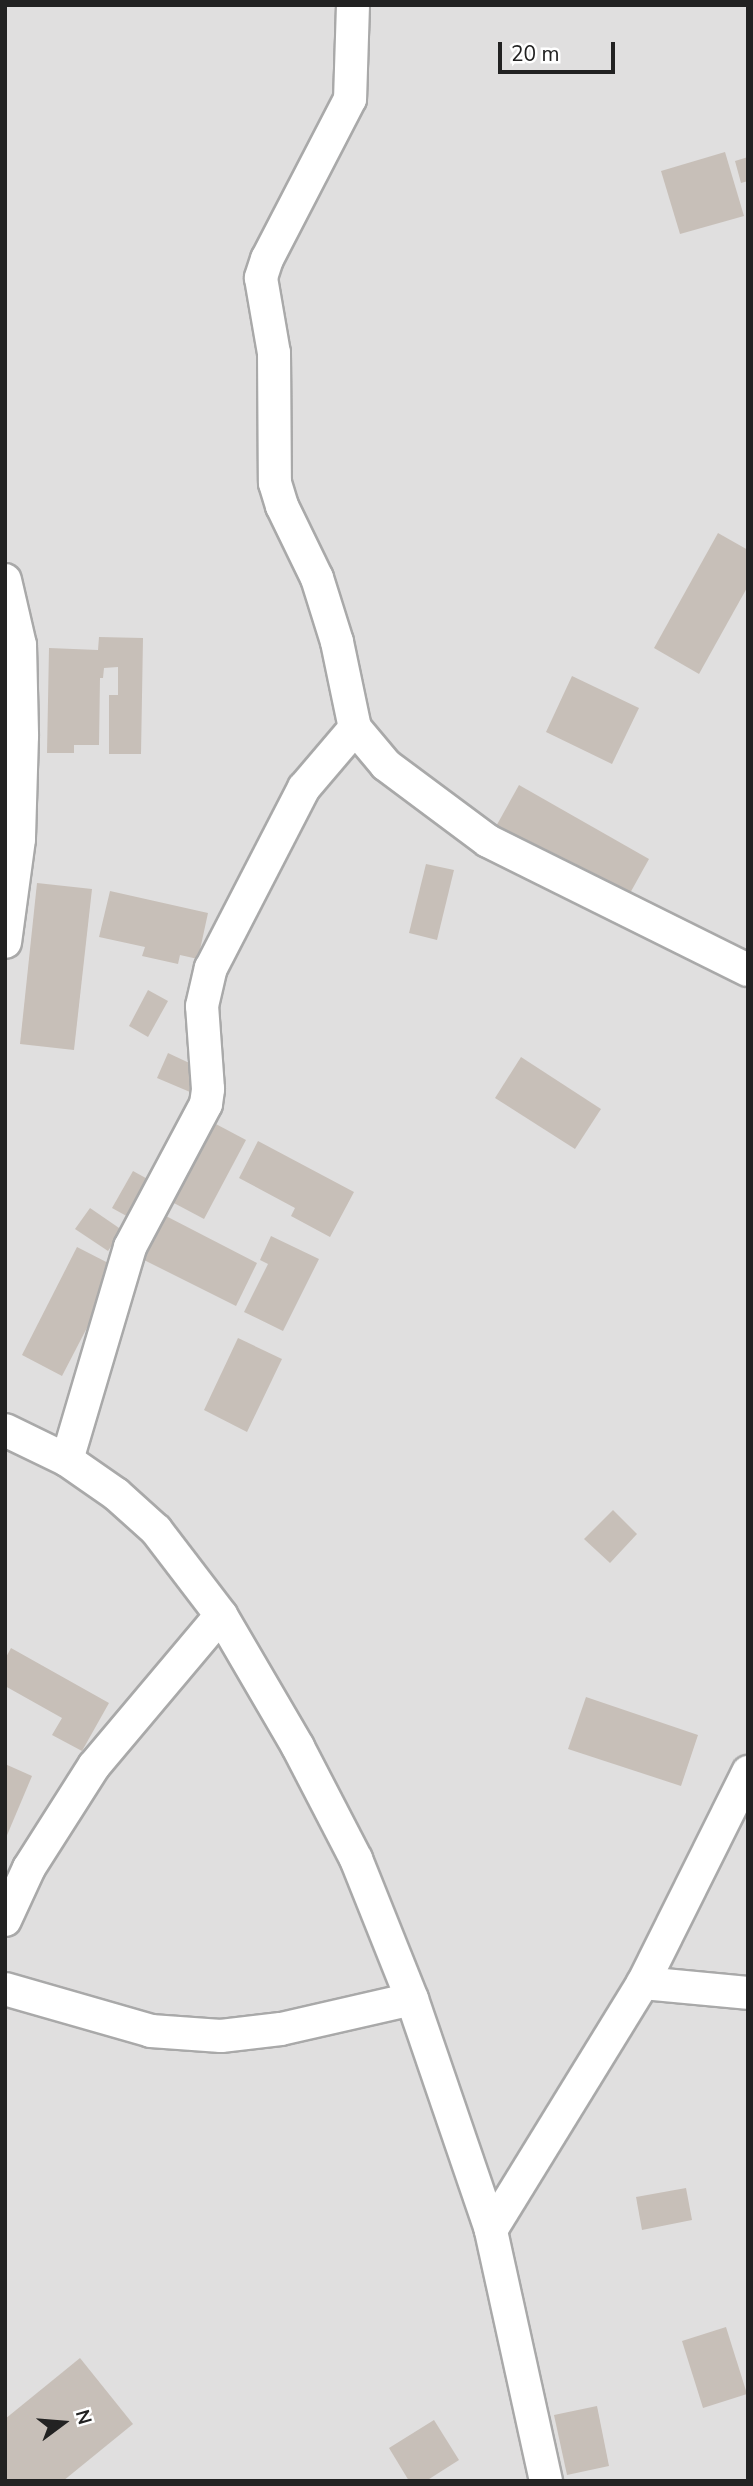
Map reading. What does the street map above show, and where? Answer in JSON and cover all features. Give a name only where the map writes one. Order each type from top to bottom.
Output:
[{"type":"street","points":[[353,5],[350,99],[267,259],[261,278],[274,353],[275,484],[321,591],[337,642],[355,728],[386,765],[488,841],[748,970]]},
{"type":"street","points":[[5,580],[22,736],[19,839],[5,942]]},
{"type":"street","points":[[67,1460],[130,1247],[206,1104],[202,1006],[211,968],[304,788],[355,728]]},
{"type":"street","points":[[5,1430],[67,1460],[116,1494],[156,1530],[221,1615],[298,1747],[356,1859],[412,1999],[491,2230],[545,2481]]},
{"type":"street","points":[[5,1920],[29,1868],[94,1766],[221,1615]]},
{"type":"street","points":[[491,2230],[643,1983],[748,1772]]},
{"type":"street","points":[[643,1983],[748,1993]]},
{"type":"street","points":[[5,1989],[151,2031],[221,2036],[281,2029],[412,1999]]},
{"type":"shaded area","points":[[5,5],[748,5],[748,2481],[5,2481]]},
{"type":"building","points":[[725,152],[744,216],[680,234],[661,171]]},
{"type":"building","points":[[748,157],[748,181],[741,183],[735,161]]},
{"type":"building","points":[[718,533],[748,550],[748,586],[699,674],[654,648]]},
{"type":"building","points":[[99,637],[143,638],[141,754],[109,754],[109,695],[118,695],[118,667],[104,668],[103,678],[100,678],[99,745],[74,745],[74,753],[47,753],[49,648],[98,650]]},
{"type":"building","points":[[572,676],[639,708],[612,764],[546,732]]},
{"type":"building","points":[[519,785],[649,859],[624,904],[494,830]]},
{"type":"building","points":[[426,864],[454,870],[437,940],[409,933]]},
{"type":"building","points":[[37,883],[92,889],[74,1050],[20,1044]]},
{"type":"building","points":[[110,891],[208,913],[198,959],[180,955],[178,964],[142,956],[145,947],[99,937]]},
{"type":"building","points":[[148,990],[168,1001],[148,1037],[129,1026]]},
{"type":"building","points":[[168,1053],[200,1068],[190,1092],[157,1078]]},
{"type":"building","points":[[521,1057],[601,1109],[575,1149],[495,1098]]},
{"type":"building","points":[[214,1123],[246,1140],[204,1219],[172,1202]]},
{"type":"building","points":[[258,1141],[354,1192],[330,1237],[291,1216],[295,1208],[239,1178]]},
{"type":"building","points":[[133,1171],[153,1182],[132,1219],[112,1208]]},
{"type":"building","points":[[90,1208],[122,1230],[108,1251],[75,1229]]},
{"type":"building","points":[[164,1215],[257,1263],[236,1306],[142,1259]]},
{"type":"building","points":[[271,1236],[319,1259],[283,1331],[244,1312],[268,1264],[260,1260]]},
{"type":"building","points":[[77,1247],[118,1268],[62,1376],[22,1355]]},
{"type":"building","points":[[238,1338],[282,1359],[247,1432],[204,1410]]},
{"type":"building","points":[[613,1510],[637,1534],[610,1563],[584,1539]]},
{"type":"building","points":[[11,1648],[109,1703],[82,1751],[52,1735],[62,1718],[5,1686],[5,1659]]},
{"type":"building","points":[[586,1697],[698,1735],[681,1786],[568,1749]]},
{"type":"building","points":[[5,1764],[32,1776],[5,1840]]},
{"type":"building","points":[[686,2188],[692,2220],[642,2230],[636,2197]]},
{"type":"building","points":[[726,2327],[747,2394],[703,2408],[682,2341]]},
{"type":"building","points":[[80,2358],[133,2424],[63,2481],[5,2481],[5,2419]]},
{"type":"building","points":[[597,2406],[609,2466],[567,2475],[554,2415]]},
{"type":"building","points":[[434,2420],[459,2460],[426,2481],[409,2481],[389,2448]]}]
